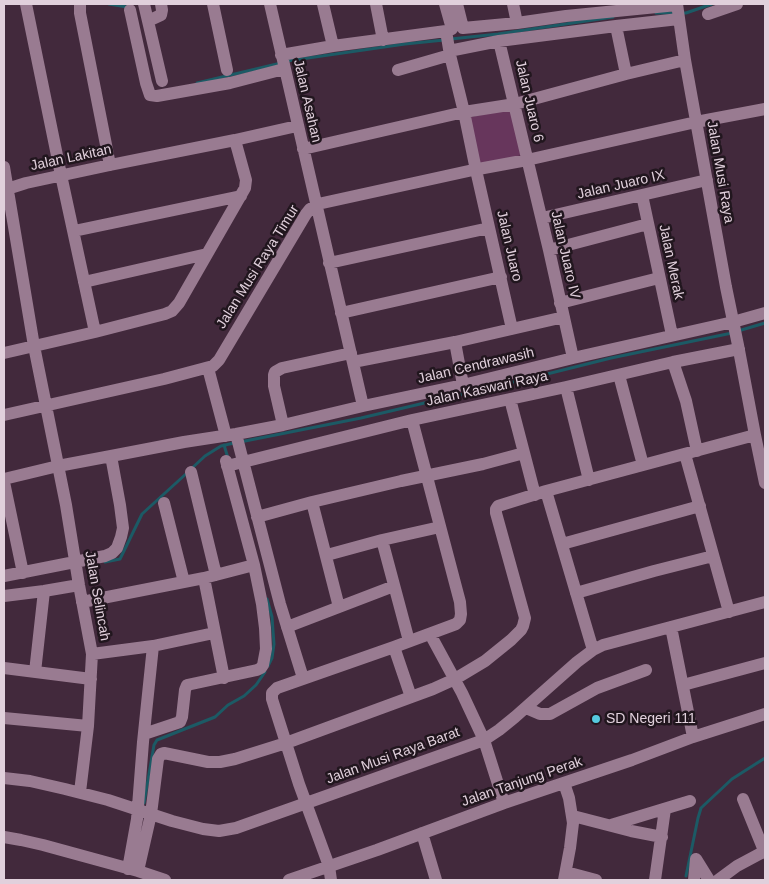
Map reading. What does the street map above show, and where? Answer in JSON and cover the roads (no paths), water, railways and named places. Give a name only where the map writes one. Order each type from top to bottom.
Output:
[{"type":"street","points":[[26,4],[95,332]]},
{"type":"street","points":[[144,4],[162,81]]},
{"type":"street","points":[[148,22],[161,15],[161,4]]},
{"type":"street","points":[[213,4],[227,70]]},
{"type":"street","name":"Jalan Asahan","points":[[270,4],[363,406]]},
{"type":"street","points":[[323,4],[332,46]]},
{"type":"street","points":[[376,4],[383,40]]},
{"type":"street","points":[[445,4],[452,37]]},
{"type":"street","points":[[452,37],[457,4]]},
{"type":"street","points":[[513,4],[517,23]]},
{"type":"street","points":[[708,14],[737,4]]},
{"type":"street","points":[[80,5],[110,164]]},
{"type":"street","points":[[130,10],[150,96],[230,83],[282,62],[332,46],[383,40],[452,37],[517,23],[564,10],[613,7],[678,11]]},
{"type":"street","points":[[398,70],[452,37],[500,45],[616,26],[678,11]]},
{"type":"street","name":"Jalan Musi Raya","points":[[678,11],[696,122],[765,482]]},
{"type":"street","points":[[616,26],[626,74]]},
{"type":"street","name":"Jalan Juaro","points":[[452,37],[464,112],[512,329]]},
{"type":"street","name":"Jalan Juaro 6","points":[[500,45],[527,160]]},
{"type":"street","points":[[303,149],[464,112],[515,104],[685,60]]},
{"type":"street","name":"Jalan Musi Raya Timur","points":[[208,368],[219,360],[306,214],[316,206],[765,108]]},
{"type":"street","name":"Jalan Lakitan","points":[[6,189],[110,164],[297,126]]},
{"type":"street","points":[[4,352],[95,332],[172,311],[179,303],[246,185],[235,140]]},
{"type":"street","name":"Jalan Juaro IV","points":[[527,160],[573,358]]},
{"type":"street","points":[[4,167],[6,189],[45,406]]},
{"type":"street","name":"Jalan Juaro IX","points":[[542,218],[707,180]]},
{"type":"street","name":"Jalan Merak","points":[[642,195],[672,335]]},
{"type":"street","points":[[74,231],[241,196]]},
{"type":"street","points":[[549,250],[648,224]]},
{"type":"street","points":[[329,263],[489,228]]},
{"type":"street","points":[[84,282],[207,254]]},
{"type":"street","points":[[341,313],[501,276]]},
{"type":"street","points":[[560,303],[659,278]]},
{"type":"street","name":"Jalan Cendrawasih","points":[[4,481],[58,466],[184,442],[234,439],[363,406],[463,386],[672,335],[734,324],[765,314]]},
{"type":"street","points":[[283,425],[274,386],[275,372],[282,368],[455,342],[564,317]]},
{"type":"street","points":[[455,342],[463,386]]},
{"type":"street","name":"Jalan Kaswari Raya","points":[[232,464],[412,420],[739,347]]},
{"type":"street","points":[[673,362],[686,401],[691,452],[700,506],[729,612]]},
{"type":"street","points":[[4,415],[208,368],[234,439],[232,464],[254,565],[270,602],[287,627],[303,678]]},
{"type":"street","points":[[619,375],[643,465]]},
{"type":"street","points":[[566,387],[589,480]]},
{"type":"street","points":[[510,399],[524,453],[562,544],[593,650]]},
{"type":"street","name":"Jalan Selincah","points":[[45,406],[66,505],[92,654],[88,726],[80,792]]},
{"type":"street","points":[[331,880],[329,866],[286,743],[272,700],[272,693],[277,688],[430,634],[456,624],[460,620],[460,602],[412,420]]},
{"type":"street","points":[[133,870],[144,812],[160,754],[164,753],[208,762],[220,762],[286,743],[455,679],[485,661],[511,640],[524,626],[524,618],[496,511],[497,507],[541,493],[755,435]]},
{"type":"street","points":[[257,517],[312,502],[524,453]]},
{"type":"street","points":[[4,576],[76,564],[112,553],[117,548],[123,528],[111,456]]},
{"type":"street","points":[[144,734],[181,721],[187,685],[256,670],[262,667],[265,658],[265,628],[270,602],[257,517],[232,464]]},
{"type":"street","points":[[190,472],[210,576],[214,633],[224,678]]},
{"type":"street","points":[[4,481],[23,573]]},
{"type":"street","points":[[164,502],[184,582]]},
{"type":"street","points":[[312,502],[339,607]]},
{"type":"street","points":[[562,544],[700,506]]},
{"type":"street","points":[[326,556],[382,540],[440,527]]},
{"type":"street","points":[[382,540],[409,641]]},
{"type":"street","points":[[576,593],[714,556]]},
{"type":"street","points":[[82,602],[184,582],[254,565]]},
{"type":"street","points":[[4,596],[44,591],[79,583]]},
{"type":"street","points":[[287,627],[394,586]]},
{"type":"street","points":[[35,672],[44,591]]},
{"type":"street","name":"Jalan Musi Raya Barat","points":[[4,778],[30,781],[80,792],[210,831],[236,828],[484,740],[500,730],[593,650],[604,645],[765,602]]},
{"type":"street","points":[[671,628],[693,737]]},
{"type":"street","points":[[92,654],[153,646],[214,633]]},
{"type":"street","points":[[430,634],[455,679],[484,740],[504,803]]},
{"type":"street","points":[[144,812],[144,734],[153,646]]},
{"type":"street","points":[[394,647],[411,697]]},
{"type":"street","points":[[683,685],[765,663]]},
{"type":"street","points":[[4,668],[91,679]]},
{"type":"street","points":[[526,708],[540,714],[550,714],[597,688],[646,670]]},
{"type":"street","name":"Jalan Tanjung Perak","points":[[289,880],[693,737],[765,714]]},
{"type":"street","points":[[4,718],[88,726]]},
{"type":"street","points":[[564,783],[573,816],[565,876],[596,880]]},
{"type":"street","points":[[718,880],[737,866],[765,852],[743,799]]},
{"type":"street","points":[[608,825],[690,801]]},
{"type":"street","points":[[655,880],[665,809]]},
{"type":"street","points":[[573,816],[662,837]]},
{"type":"street","points":[[422,833],[436,880]]},
{"type":"street","points":[[4,837],[44,845],[165,880]]},
{"type":"street","points":[[694,880],[696,859],[710,880]]},
{"type":"waterway","points":[[109,4],[127,7]]},
{"type":"waterway","points":[[681,13],[712,4]]},
{"type":"waterway","points":[[656,13],[675,13]]},
{"type":"waterway","points":[[451,39],[613,17]]},
{"type":"waterway","points":[[287,61],[444,40]]},
{"type":"waterway","points":[[197,83],[281,63]]},
{"type":"waterway","points":[[738,331],[765,323]]},
{"type":"waterway","points":[[240,442],[361,418],[611,358],[732,333]]},
{"type":"waterway","points":[[191,469],[205,456],[221,446],[234,443]]},
{"type":"waterway","points":[[224,445],[228,458]]},
{"type":"waterway","points":[[105,562],[120,559],[142,514],[187,473]]},
{"type":"waterway","points":[[267,599],[272,617],[274,644],[272,658],[268,666]]},
{"type":"waterway","points":[[144,803],[154,745],[157,740],[215,717],[228,705],[244,696],[256,685],[265,672]]},
{"type":"waterway","points":[[686,876],[701,808],[732,779],[765,758]]},
{"type":"place","name":"SD Negeri 111","points":[[596,719]]}]
